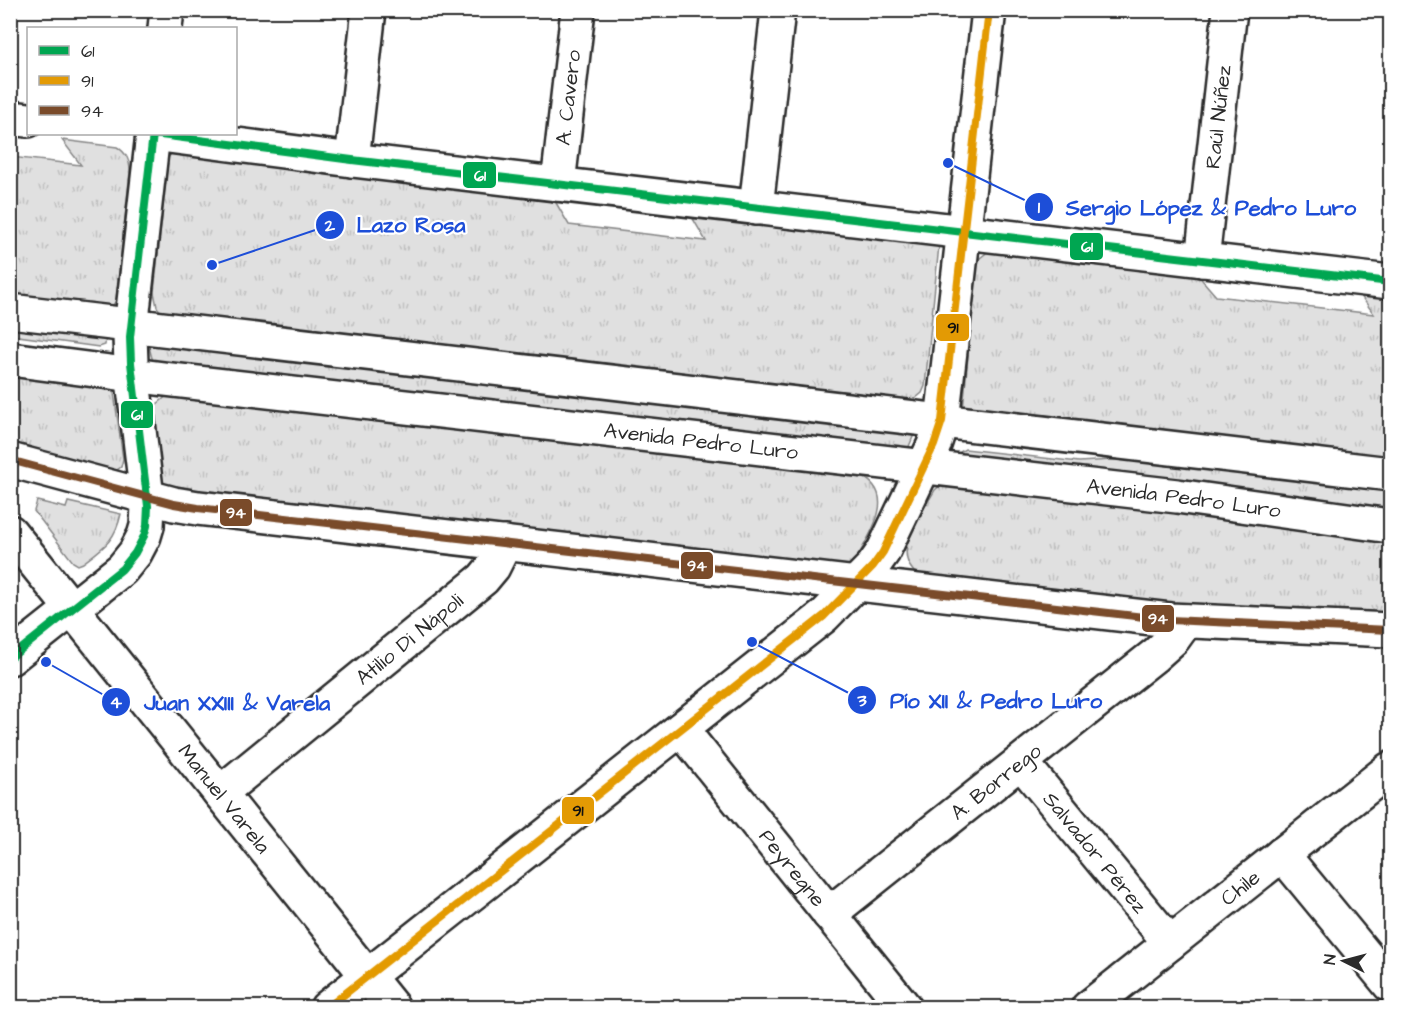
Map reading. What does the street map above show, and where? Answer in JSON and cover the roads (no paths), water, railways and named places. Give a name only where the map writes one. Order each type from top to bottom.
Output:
[{"type":"street","points":[[165,27],[167,10]]},
{"type":"street","points":[[352,160],[369,10]]},
{"type":"street","name":"A. Cavero","points":[[558,184],[578,10]]},
{"type":"street","points":[[756,208],[778,10]]},
{"type":"street","points":[[327,1008],[824,616],[856,584],[883,552],[924,467],[942,421],[989,10]]},
{"type":"street","name":"Raúl Núñez","points":[[1202,260],[1230,10]]},
{"type":"street","points":[[10,118],[27,120]]},
{"type":"street","points":[[10,658],[122,569],[135,554],[147,526],[148,496],[132,375],[131,326],[153,135]]},
{"type":"street","points":[[161,135],[352,160],[1390,282]]},
{"type":"street","points":[[10,311],[1390,474]]},
{"type":"street","name":"Avenida Pedro Luro","points":[[10,359],[1177,496],[1390,526]]},
{"type":"street","points":[[10,460],[192,507],[1186,621],[1390,630]]},
{"type":"street","name":"Manuel Varela","points":[[10,532],[393,1008]]},
{"type":"street","name":"Atilio Di Nápoli","points":[[220,793],[483,579],[493,567],[505,543]]},
{"type":"street","points":[[883,552],[886,574],[895,584],[905,590]]},
{"type":"street","name":"A. Borrego","points":[[829,914],[1155,655],[1173,639],[1186,621]]},
{"type":"street","name":"Peyregne","points":[[681,729],[905,1008]]},
{"type":"street","name":"Salvador Pérez","points":[[1021,762],[1170,943]]},
{"type":"street","name":"Chile","points":[[1088,1008],[1390,769]]},
{"type":"street","points":[[1282,854],[1390,985]]},
{"type":"place","name":"Sergio López & Pedro Luro","points":[[948,163]]},
{"type":"place","name":"Lazo Rosa","points":[[212,265]]},
{"type":"place","name":"Pío XII & Pedro Luro","points":[[752,642]]},
{"type":"place","name":"Juan XXIII & Varela","points":[[46,662]]}]
